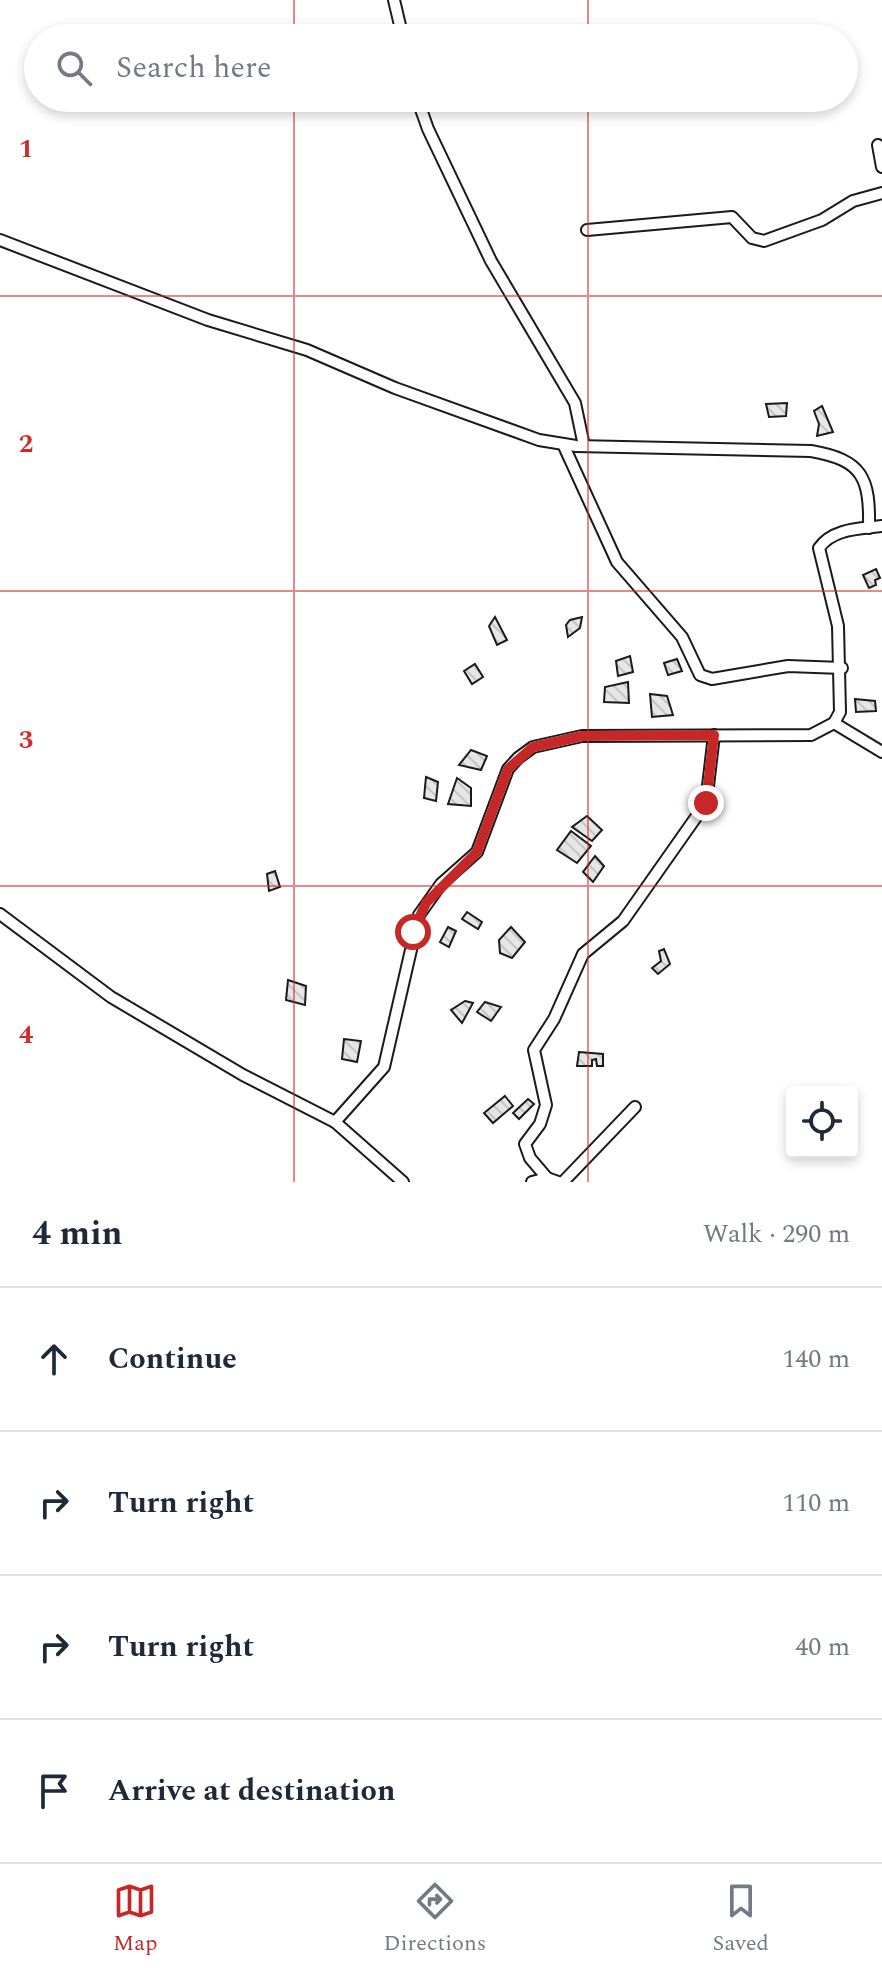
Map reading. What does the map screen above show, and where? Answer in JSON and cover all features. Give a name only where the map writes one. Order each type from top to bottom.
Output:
[{"type":"street","points":[[394,0],[400,24]]},
{"type":"street","points":[[422,112],[491,261],[575,403],[584,446]]},
{"type":"street","points":[[878,145],[882,167]]},
{"type":"street","points":[[587,230],[732,217],[757,241],[764,241],[822,220],[853,201],[882,193]]},
{"type":"street","points":[[0,240],[193,314],[307,350],[395,388],[539,440],[584,446],[828,454],[857,468],[865,480],[869,498],[869,528]]},
{"type":"street","points":[[563,444],[617,562],[682,637],[700,675],[712,679],[788,666],[842,668]]},
{"type":"street","points":[[335,1122],[384,1067],[419,915],[441,884],[477,852],[508,769],[518,758],[533,747],[582,736],[811,735],[834,723],[840,712],[842,668],[838,626],[819,548],[825,539],[844,531],[882,526]]},
{"type":"street","points":[[834,723],[882,752]]},
{"type":"street","points":[[556,1181],[530,1158],[525,1144],[540,1124],[546,1105],[534,1050],[554,1019],[583,954],[623,921],[706,803],[714,735]]},
{"type":"street","points":[[0,914],[111,997],[243,1075],[335,1122],[403,1182]]},
{"type":"street","points":[[532,1182],[556,1181],[635,1107]]},
{"type":"building","points":[[787,403],[786,416],[769,417],[766,404]]},
{"type":"building","points":[[822,406],[833,432],[817,436],[819,424],[814,411]]},
{"type":"building","points":[[876,569],[880,578],[875,580],[876,585],[869,588],[863,575]]},
{"type":"building","points":[[495,617],[507,640],[497,645],[489,626]]},
{"type":"building","points":[[582,617],[580,628],[568,637],[566,625],[570,620]]},
{"type":"building","points":[[630,656],[633,672],[618,676],[616,661]]},
{"type":"building","points":[[677,659],[682,671],[668,675],[664,663]]},
{"type":"building","points":[[475,664],[483,677],[472,684],[464,671]]},
{"type":"building","points":[[628,682],[629,703],[604,702],[605,687]]},
{"type":"building","points":[[650,694],[667,696],[673,715],[652,717]]},
{"type":"building","points":[[855,699],[875,701],[876,711],[856,712]]},
{"type":"building","points":[[471,750],[487,756],[481,770],[459,765]]},
{"type":"building","points":[[426,777],[438,782],[436,801],[424,798]]},
{"type":"building","points":[[457,778],[471,788],[471,806],[448,804]]},
{"type":"building","points":[[587,816],[602,830],[592,841],[572,827]]},
{"type":"building","points":[[571,831],[591,846],[577,863],[557,850]]},
{"type":"building","points":[[595,856],[604,866],[593,882],[583,872]]},
{"type":"building","points":[[275,871],[280,887],[269,891],[267,874]]},
{"type":"building","points":[[467,912],[482,922],[478,929],[462,919]]},
{"type":"building","points":[[448,927],[456,931],[449,947],[440,942]]},
{"type":"building","points":[[511,927],[525,942],[512,958],[500,953],[499,940]]},
{"type":"building","points":[[664,949],[670,964],[658,974],[652,968],[661,961],[659,951]]},
{"type":"building","points":[[288,980],[306,986],[305,1005],[286,1000]]},
{"type":"building","points":[[465,1001],[473,1003],[462,1023],[451,1010]]},
{"type":"building","points":[[485,1002],[501,1007],[491,1021],[477,1012]]},
{"type":"building","points":[[344,1039],[361,1041],[357,1062],[342,1059]]},
{"type":"building","points":[[579,1052],[603,1054],[603,1066],[597,1066],[596,1059],[592,1060],[592,1066],[577,1066]]},
{"type":"building","points":[[505,1096],[513,1106],[493,1123],[484,1113]]},
{"type":"building","points":[[528,1099],[534,1104],[519,1119],[513,1113]]},
{"type":"route","points":[[413,932],[419,915],[441,884],[461,870],[477,852],[499,800],[508,769],[533,747],[582,736],[714,735],[706,803]]}]
